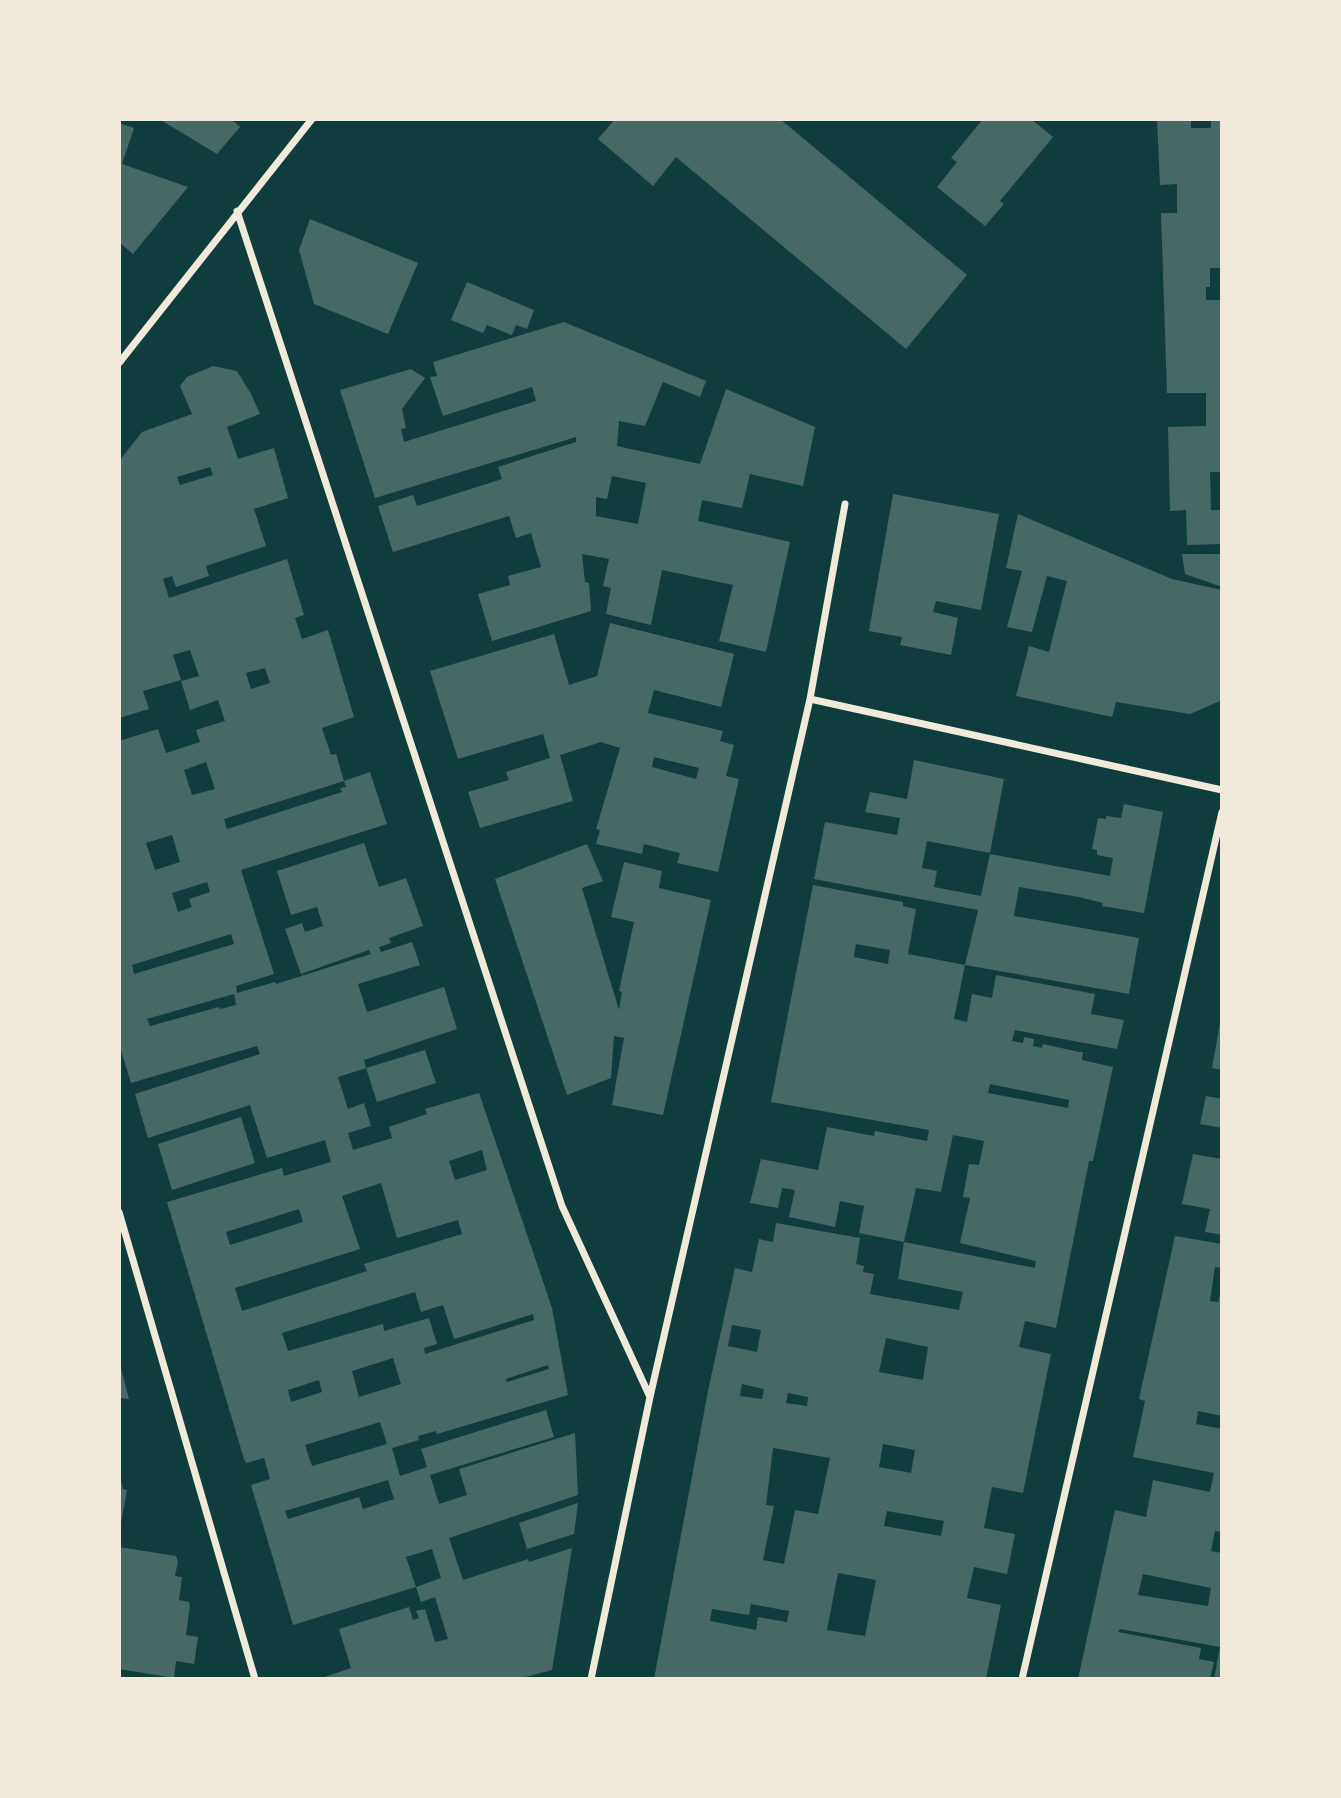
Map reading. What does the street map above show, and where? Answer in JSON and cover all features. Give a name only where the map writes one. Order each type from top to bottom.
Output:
[{"type":"street","points":[[119,363],[312,119]]},
{"type":"street","points":[[237,211],[562,1206],[650,1398]]},
{"type":"street","points":[[591,1679],[650,1398],[810,699],[845,504]]},
{"type":"street","points":[[810,699],[1222,790]]},
{"type":"street","points":[[1022,1679],[1222,812]]},
{"type":"street","points":[[119,1214],[255,1679]]},
{"type":"building","points":[[159,119],[231,119],[240,127],[217,154]]},
{"type":"building","points":[[615,119],[780,119],[967,275],[906,349],[676,157],[653,186],[598,139]]},
{"type":"building","points":[[983,119],[1031,119],[1053,137],[1000,201],[1004,204],[985,226],[937,187],[957,162],[951,158]]},
{"type":"building","points":[[1157,119],[1191,119],[1191,128],[1211,128],[1211,119],[1222,119],[1222,268],[1210,268],[1210,287],[1206,287],[1206,300],[1222,300],[1222,478],[1220,472],[1210,472],[1211,510],[1222,510],[1222,544],[1187,545],[1186,510],[1170,511],[1168,427],[1206,426],[1206,393],[1167,393],[1161,213],[1177,213],[1177,184],[1160,185]]},
{"type":"building","points":[[119,123],[134,128],[122,164],[188,187],[133,254],[119,242]]},
{"type":"building","points":[[310,219],[418,263],[388,334],[314,304],[299,250]]},
{"type":"building","points":[[467,282],[534,310],[527,329],[516,325],[512,335],[487,325],[483,333],[451,320]]},
{"type":"building","points":[[564,322],[706,381],[700,397],[663,382],[645,426],[619,421],[617,446],[700,464],[726,389],[815,427],[803,486],[750,474],[742,508],[702,500],[698,521],[790,542],[766,652],[719,641],[733,585],[662,570],[651,625],[606,614],[611,588],[603,586],[609,559],[582,554],[585,582],[589,583],[591,611],[492,641],[478,594],[510,585],[508,576],[541,567],[531,533],[516,538],[509,516],[393,552],[378,506],[413,495],[417,506],[502,479],[498,467],[576,442],[576,437],[375,498],[340,390],[411,369],[425,378],[402,409],[406,428],[401,429],[404,442],[536,401],[532,387],[443,416],[430,377],[437,376],[433,362]],"holes":[[[612,476],[646,483],[638,524],[596,516],[596,497],[607,499]]]},
{"type":"building","points":[[213,366],[237,371],[260,414],[227,427],[238,459],[274,448],[288,498],[254,509],[266,546],[206,566],[209,576],[176,587],[172,576],[163,579],[169,598],[287,559],[304,615],[295,618],[302,639],[328,630],[354,717],[322,728],[331,755],[336,754],[344,781],[370,772],[387,824],[241,870],[274,974],[236,986],[237,993],[275,982],[276,984],[371,954],[369,950],[301,974],[285,929],[302,923],[305,932],[323,926],[317,907],[291,915],[277,871],[364,843],[379,887],[406,878],[423,926],[389,938],[391,943],[379,947],[381,952],[412,942],[420,965],[358,984],[367,1012],[444,987],[457,1029],[364,1060],[366,1068],[338,1077],[348,1109],[364,1103],[371,1126],[348,1133],[353,1150],[392,1138],[389,1127],[427,1114],[425,1109],[479,1093],[552,1308],[568,1395],[437,1434],[436,1431],[418,1436],[419,1440],[392,1448],[400,1476],[427,1467],[421,1449],[546,1410],[554,1437],[430,1475],[439,1504],[467,1495],[459,1469],[575,1433],[578,1495],[449,1538],[463,1580],[572,1548],[552,1670],[518,1679],[319,1679],[351,1668],[339,1629],[409,1607],[413,1620],[419,1618],[416,1611],[425,1609],[435,1642],[448,1639],[435,1597],[421,1602],[416,1587],[293,1625],[251,1485],[270,1479],[264,1458],[246,1463],[244,1459],[167,1202],[282,1168],[284,1176],[331,1162],[325,1140],[267,1158],[250,1105],[148,1138],[135,1094],[260,1054],[257,1046],[131,1083],[119,1044],[119,741],[158,729],[166,753],[200,742],[196,730],[225,721],[218,700],[190,710],[181,681],[199,676],[190,650],[173,655],[181,680],[143,691],[149,709],[119,718],[119,461],[142,432],[192,414],[180,386],[187,377]],"holes":[[[210,467],[213,475],[180,485],[177,477]],[[265,668],[270,683],[251,689],[246,673]],[[206,762],[215,789],[192,795],[184,770]],[[344,781],[346,787],[340,788],[342,792],[227,829],[224,819]],[[172,835],[180,862],[155,870],[146,843]],[[207,882],[210,892],[189,899],[192,907],[178,912],[172,893]],[[231,934],[234,944],[134,974],[132,965]],[[234,994],[236,1005],[220,1009],[219,1007],[150,1026],[147,1019]],[[482,1150],[487,1170],[455,1180],[449,1161]],[[381,1183],[397,1238],[458,1220],[462,1234],[364,1264],[367,1271],[242,1311],[235,1288],[360,1249],[342,1196]],[[299,1209],[303,1222],[230,1245],[226,1232]],[[415,1292],[421,1312],[443,1305],[454,1339],[533,1314],[534,1320],[425,1354],[424,1348],[437,1344],[429,1318],[384,1331],[383,1324],[288,1351],[282,1333]],[[393,1358],[401,1384],[359,1397],[352,1371]],[[548,1365],[549,1369],[507,1382],[506,1379]],[[319,1380],[322,1392],[291,1402],[288,1390]],[[380,1422],[387,1444],[312,1466],[305,1445]],[[388,1480],[394,1499],[363,1509],[359,1497],[288,1519],[285,1511]],[[432,1549],[441,1578],[416,1587],[406,1557]]]},
{"type":"building","points":[[893,494],[999,514],[981,610],[936,601],[933,612],[958,618],[951,655],[900,645],[902,637],[869,631]]},
{"type":"building","points":[[1018,514],[1172,579],[1222,590],[1222,700],[1190,714],[1116,702],[1112,717],[1016,696],[1029,646],[1049,652],[1067,581],[1047,576],[1032,632],[1007,627],[1022,571],[1006,568]]},
{"type":"building","points":[[1182,554],[1222,554],[1222,587],[1185,574]]},
{"type":"building","points":[[610,623],[734,654],[721,707],[654,690],[648,713],[723,731],[720,741],[734,745],[726,776],[739,779],[718,872],[677,863],[680,853],[644,844],[642,854],[596,844],[600,830],[596,829],[620,748],[601,742],[560,755],[573,801],[480,828],[468,792],[509,780],[506,772],[550,758],[543,734],[458,759],[430,671],[554,634],[569,685],[597,676]],"holes":[[[654,757],[699,768],[696,779],[652,767]]]},
{"type":"building","points":[[914,760],[1004,779],[990,853],[927,841],[922,868],[937,871],[934,887],[981,896],[990,854],[1110,876],[1113,858],[1097,855],[1097,850],[1092,849],[1098,818],[1121,818],[1124,804],[1163,812],[1144,913],[1102,906],[1103,903],[1079,897],[1019,887],[1014,916],[1139,938],[1129,994],[965,965],[978,910],[814,879],[825,822],[897,835],[900,818],[865,812],[870,792],[907,799]]},
{"type":"building","points":[[587,844],[603,881],[582,888],[619,1010],[622,992],[619,991],[634,922],[611,917],[624,862],[662,871],[659,888],[711,900],[663,1115],[612,1105],[624,1038],[614,1036],[611,1078],[567,1095],[495,879]]},
{"type":"building","points":[[813,885],[903,902],[903,906],[916,909],[908,954],[965,965],[954,1019],[967,1022],[972,994],[992,998],[996,975],[1095,994],[1091,1014],[1124,1020],[1117,1049],[1015,1030],[1012,1041],[1023,1043],[1024,1037],[1034,1039],[1033,1046],[1042,1048],[1043,1044],[1083,1052],[1082,1060],[1113,1067],[1093,1161],[1089,1161],[1056,1328],[1025,1321],[1019,1347],[1051,1354],[1023,1493],[992,1487],[984,1528],[1015,1534],[1007,1574],[974,1567],[967,1598],[1001,1605],[986,1679],[654,1679],[709,1386],[735,1268],[752,1272],[759,1239],[773,1242],[776,1223],[860,1238],[856,1264],[864,1266],[863,1272],[874,1274],[870,1294],[959,1310],[963,1292],[898,1279],[904,1242],[859,1233],[864,1206],[840,1201],[835,1227],[789,1217],[795,1190],[782,1188],[778,1208],[750,1203],[761,1159],[818,1170],[827,1127],[874,1136],[875,1131],[927,1141],[929,1130],[771,1102]],"holes":[[[856,944],[890,950],[888,964],[854,957]],[[990,1084],[1069,1100],[1068,1108],[988,1093]],[[953,1135],[984,1141],[979,1165],[969,1164],[963,1197],[970,1198],[960,1243],[1036,1261],[1035,1268],[904,1242],[916,1188],[941,1192]],[[732,1325],[761,1330],[757,1352],[728,1346]],[[886,1338],[928,1347],[923,1380],[879,1372]],[[742,1384],[764,1389],[762,1399],[740,1396]],[[788,1393],[808,1397],[807,1406],[786,1403]],[[883,1444],[915,1450],[911,1473],[879,1467]],[[773,1448],[830,1458],[818,1514],[795,1510],[784,1564],[763,1560],[774,1506],[766,1505]],[[887,1511],[944,1521],[941,1536],[884,1526]],[[838,1573],[876,1580],[865,1636],[827,1630]],[[751,1604],[789,1611],[787,1622],[758,1617],[756,1630],[710,1621],[712,1609],[749,1615]]]},
{"type":"building","points":[[1222,1018],[1222,1070],[1212,1068]]},
{"type":"building","points":[[425,1050],[436,1083],[377,1102],[366,1068]]},
{"type":"building","points":[[1206,1096],[1222,1099],[1222,1128],[1200,1124]]},
{"type":"building","points":[[241,1117],[255,1163],[172,1190],[158,1144]]},
{"type":"building","points":[[1193,1154],[1222,1159],[1222,1235],[1205,1232],[1210,1209],[1182,1204]]},
{"type":"building","points":[[1175,1236],[1222,1244],[1222,1268],[1215,1267],[1210,1301],[1218,1302],[1222,1287],[1222,1416],[1198,1411],[1196,1424],[1222,1429],[1222,1532],[1215,1531],[1211,1551],[1222,1553],[1222,1679],[1214,1679],[1220,1647],[1120,1629],[1118,1632],[1201,1648],[1199,1659],[1214,1662],[1210,1679],[1078,1679],[1115,1510],[1146,1517],[1153,1480],[1210,1492],[1214,1473],[1133,1457],[1145,1401],[1139,1399]],"holes":[[[1143,1574],[1211,1588],[1208,1606],[1138,1595]]]},
{"type":"building","points":[[120,1365],[129,1399],[119,1398]]},
{"type":"building","points":[[119,1474],[123,1489],[127,1490],[120,1528]]},
{"type":"building","points":[[578,1503],[574,1534],[527,1549],[519,1523]]},
{"type":"building","points":[[119,1547],[176,1556],[178,1562],[175,1576],[182,1577],[179,1600],[189,1602],[190,1606],[186,1635],[198,1637],[194,1664],[176,1661],[174,1678],[119,1669]]}]
